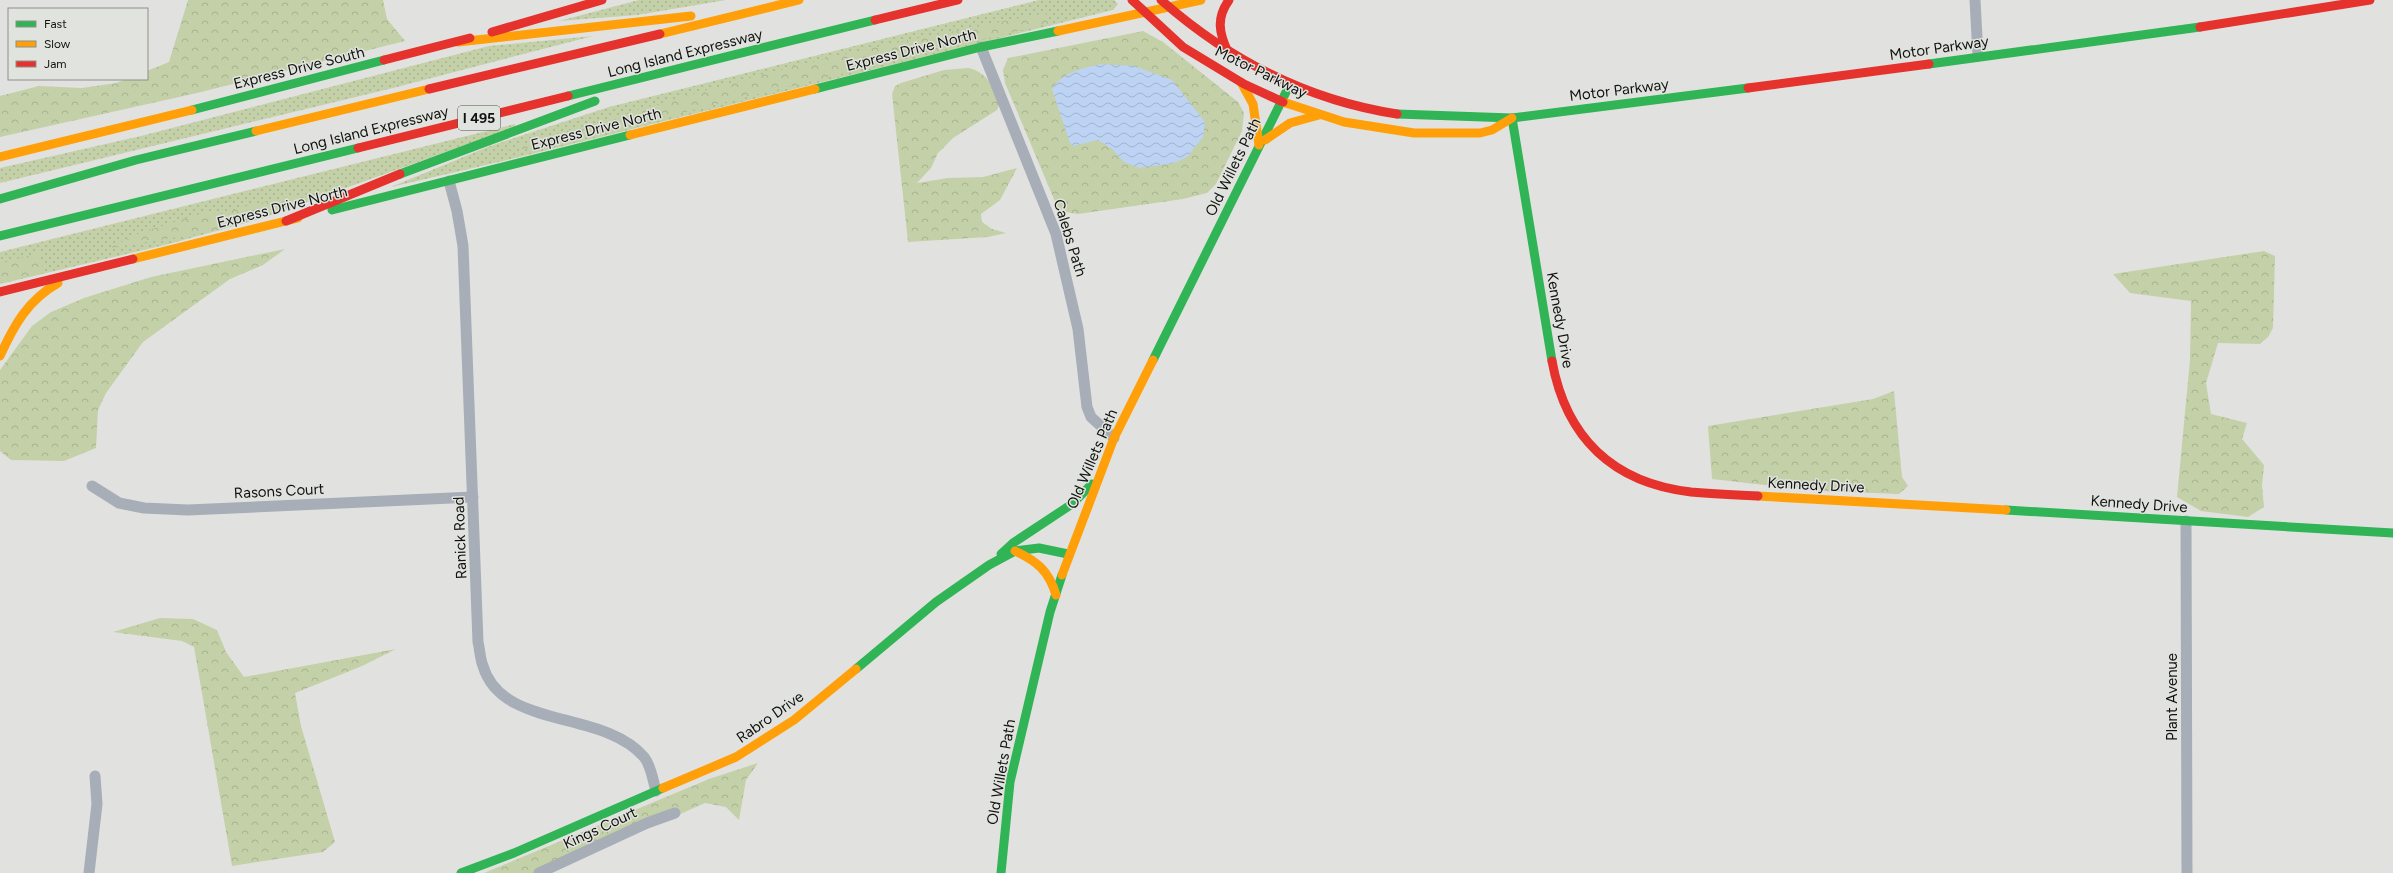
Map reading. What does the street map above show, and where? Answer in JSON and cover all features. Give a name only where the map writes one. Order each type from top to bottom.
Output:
[{"type":"main road","name":"Express Drive South","points":[[0,157],[458,42],[602,0]]},
{"type":"main road","name":"Long Island Expressway","points":[[0,199],[136,160],[799,0]]},
{"type":"main road","name":"Long Island Expressway","points":[[0,236],[958,0]]},
{"type":"main road","name":"Motor Parkway","points":[[1161,0],[1209,42],[1290,84],[1361,107],[1406,115],[1434,117],[1487,114],[1512,118],[2266,18],[2370,0]]},
{"type":"main road","name":"Express Drive North","points":[[0,292],[981,47],[1201,0]]},
{"type":"main road","points":[[1228,52],[1219,33],[1218,25],[1219,15],[1229,0]]},
{"type":"main road","name":"Motor Parkway","points":[[1135,3],[1183,47],[1241,82],[1281,101],[1323,115],[1381,130],[1428,135],[1489,131],[1512,118]]},
{"type":"main road","points":[[458,42],[643,20],[737,15]]},
{"type":"main road","points":[[619,93],[800,39]]},
{"type":"main road","points":[[1241,82],[1251,94],[1256,112],[1259,145]]},
{"type":"main road","name":"Old Willets Path","points":[[1001,873],[1010,782],[1056,595],[1068,554],[1114,438],[1290,84]]},
{"type":"main road","points":[[286,221],[391,178],[604,98]]},
{"type":"main road","points":[[1259,145],[1278,127],[1297,119],[1323,115]]},
{"type":"main road","name":"Kennedy Drive","points":[[1512,118],[1560,394],[1582,437],[1599,456],[1617,470],[1639,480],[1691,492],[2393,533]]},
{"type":"main road","points":[[0,356],[16,321],[35,296],[84,270]]},
{"type":"main road","points":[[989,565],[1013,543],[1072,504],[1097,479]]},
{"type":"main road","name":"Rabro Drive","points":[[461,873],[514,853],[736,757],[768,738],[817,701],[894,635],[989,565],[1015,551],[1039,548],[1068,554]]},
{"type":"main road","points":[[1015,551],[1034,560],[1045,568],[1052,578],[1056,595]]},
{"type":"street","points":[[1975,0],[1978,56]]},
{"type":"street","name":"Calebs Path","points":[[981,47],[1056,234],[1078,329],[1087,407],[1091,417],[1114,438]]},
{"type":"street","name":"Ranick Road","points":[[449,181],[463,246],[478,642],[483,667],[491,682],[503,697],[519,706],[608,731],[629,744],[645,758],[656,791]]},
{"type":"street","name":"Rasons Court","points":[[92,486],[118,504],[144,508],[188,510],[473,497]]},
{"type":"street","name":"Plant Avenue","points":[[2186,521],[2187,873]]},
{"type":"street","points":[[90,873],[97,804],[95,776]]},
{"type":"street","name":"Kings Court","points":[[539,873],[647,823],[675,813]]},
{"type":"green space","points":[[188,0],[383,0],[387,19],[405,41],[197,93],[0,137],[0,96],[39,86],[82,88],[116,83],[124,80],[148,80],[148,71],[169,62]]},
{"type":"green space","points":[[639,0],[726,0],[637,15],[559,21]]},
{"type":"green space","points":[[1039,0],[1114,0],[1118,4],[1113,10],[503,161],[391,187],[490,146],[609,107]]},
{"type":"green space","points":[[1045,12],[1051,23],[537,148],[505,150],[641,109],[825,59]]},
{"type":"green space","points":[[1143,31],[1163,42],[1238,102],[1244,113],[1242,131],[1216,184],[1207,193],[1183,199],[1078,214],[1059,211],[1005,83],[1003,70],[1008,58]]},
{"type":"green space","points":[[593,36],[393,88],[0,183],[0,168],[141,136],[489,46]]},
{"type":"green space","points":[[968,68],[980,72],[992,86],[1000,103],[997,110],[953,138],[938,153],[931,168],[917,183],[948,178],[983,177],[1017,168],[1000,200],[981,214],[982,222],[992,229],[1006,233],[988,237],[908,242],[892,94],[895,86],[901,83],[944,70]]},
{"type":"green space","points":[[515,124],[515,127],[260,219],[169,244],[0,284],[0,252]]},
{"type":"green space","points":[[302,194],[294,202],[220,230],[109,248],[140,233],[206,212],[221,214],[250,205]]},
{"type":"green space","points":[[285,249],[263,265],[230,279],[143,342],[106,393],[98,410],[96,448],[64,461],[11,460],[0,451],[0,370],[32,326],[51,312],[84,298],[151,277]]},
{"type":"green space","points":[[2264,251],[2275,256],[2273,328],[2268,337],[2260,344],[2218,343],[2206,383],[2211,414],[2247,423],[2242,439],[2264,465],[2262,486],[2264,507],[2248,517],[2201,511],[2177,497],[2190,360],[2191,301],[2130,293],[2113,274]]},
{"type":"green space","points":[[40,252],[44,273],[0,283],[0,264]]},
{"type":"green space","points":[[1894,391],[1902,477],[1908,486],[1899,494],[1819,491],[1712,479],[1708,426],[1873,399]]},
{"type":"green space","points":[[160,618],[193,619],[217,630],[226,652],[244,677],[396,649],[362,666],[295,693],[301,726],[335,842],[323,852],[232,866],[194,647],[182,641],[113,632]]},
{"type":"green space","points":[[758,763],[746,780],[739,820],[726,807],[705,803],[548,873],[484,873],[709,779]]},
{"type":"water","points":[[1101,64],[1134,66],[1172,80],[1205,122],[1203,137],[1187,157],[1174,163],[1140,168],[1124,162],[1112,149],[1098,140],[1073,146],[1070,143],[1052,89],[1068,74],[1080,69]]},
{"type":"traffic: fast","points":[[568,96],[875,20]]},
{"type":"traffic: fast","points":[[1929,64],[2200,27]]},
{"type":"traffic: fast","points":[[815,89],[981,47],[1058,31]]},
{"type":"traffic: fast","points":[[192,110],[384,60]]},
{"type":"traffic: fast","points":[[1153,360],[1290,84]]},
{"type":"traffic: fast","points":[[1397,114],[1512,118],[1748,88]]},
{"type":"traffic: fast","points":[[400,174],[595,101]]},
{"type":"traffic: fast","points":[[1512,118],[1552,361]]},
{"type":"traffic: fast","points":[[0,199],[136,160],[256,131]]},
{"type":"traffic: fast","points":[[332,210],[630,135]]},
{"type":"traffic: fast","points":[[0,236],[358,148]]},
{"type":"traffic: fast","points":[[1001,554],[1013,543],[1072,504],[1092,484]]},
{"type":"traffic: fast","points":[[2006,510],[2393,533]]},
{"type":"traffic: fast","points":[[856,669],[936,602],[989,565],[1015,551],[1039,548],[1068,554]]},
{"type":"traffic: fast","points":[[1001,873],[1010,782],[1050,612],[1062,575]]},
{"type":"traffic: fast","points":[[461,873],[514,853],[663,788]]},
{"type":"traffic: slow","points":[[660,34],[799,0]]},
{"type":"traffic: slow","points":[[1058,31],[1201,0]]},
{"type":"traffic: slow","points":[[458,42],[691,16]]},
{"type":"traffic: slow","points":[[1241,82],[1253,104],[1259,145]]},
{"type":"traffic: slow","points":[[256,131],[429,89]]},
{"type":"traffic: slow","points":[[630,135],[815,89]]},
{"type":"traffic: slow","points":[[1283,102],[1344,122],[1414,133],[1480,133],[1492,130],[1512,118]]},
{"type":"traffic: slow","points":[[0,157],[192,110]]},
{"type":"traffic: slow","points":[[1265,140],[1290,123],[1319,115]]},
{"type":"traffic: slow","points":[[133,259],[298,218]]},
{"type":"traffic: slow","points":[[0,356],[11,334],[30,305],[38,297],[58,283]]},
{"type":"traffic: slow","points":[[1062,575],[1114,438],[1153,360]]},
{"type":"traffic: slow","points":[[1758,496],[2006,510]]},
{"type":"traffic: slow","points":[[1015,551],[1036,563],[1046,573],[1056,595]]},
{"type":"traffic: slow","points":[[663,788],[736,757],[794,720],[856,669]]},
{"type":"traffic: jam","points":[[492,32],[602,0]]},
{"type":"traffic: jam","points":[[875,20],[958,0]]},
{"type":"traffic: jam","points":[[1132,0],[1183,47],[1244,84],[1283,102]]},
{"type":"traffic: jam","points":[[1161,0],[1187,22],[1214,41],[1242,59],[1271,74],[1301,88],[1332,99],[1364,108],[1397,114]]},
{"type":"traffic: jam","points":[[1228,52],[1220,26],[1222,13],[1229,0]]},
{"type":"traffic: jam","points":[[2200,27],[2370,0]]},
{"type":"traffic: jam","points":[[429,89],[660,34]]},
{"type":"traffic: jam","points":[[384,60],[470,38]]},
{"type":"traffic: jam","points":[[1748,88],[1929,64]]},
{"type":"traffic: jam","points":[[358,148],[568,96]]},
{"type":"traffic: jam","points":[[286,221],[400,174]]},
{"type":"traffic: jam","points":[[0,292],[133,259]]},
{"type":"traffic: jam","points":[[1552,361],[1559,388],[1569,413],[1582,434],[1598,452],[1616,467],[1638,479],[1663,487],[1691,492],[1758,496]]}]
